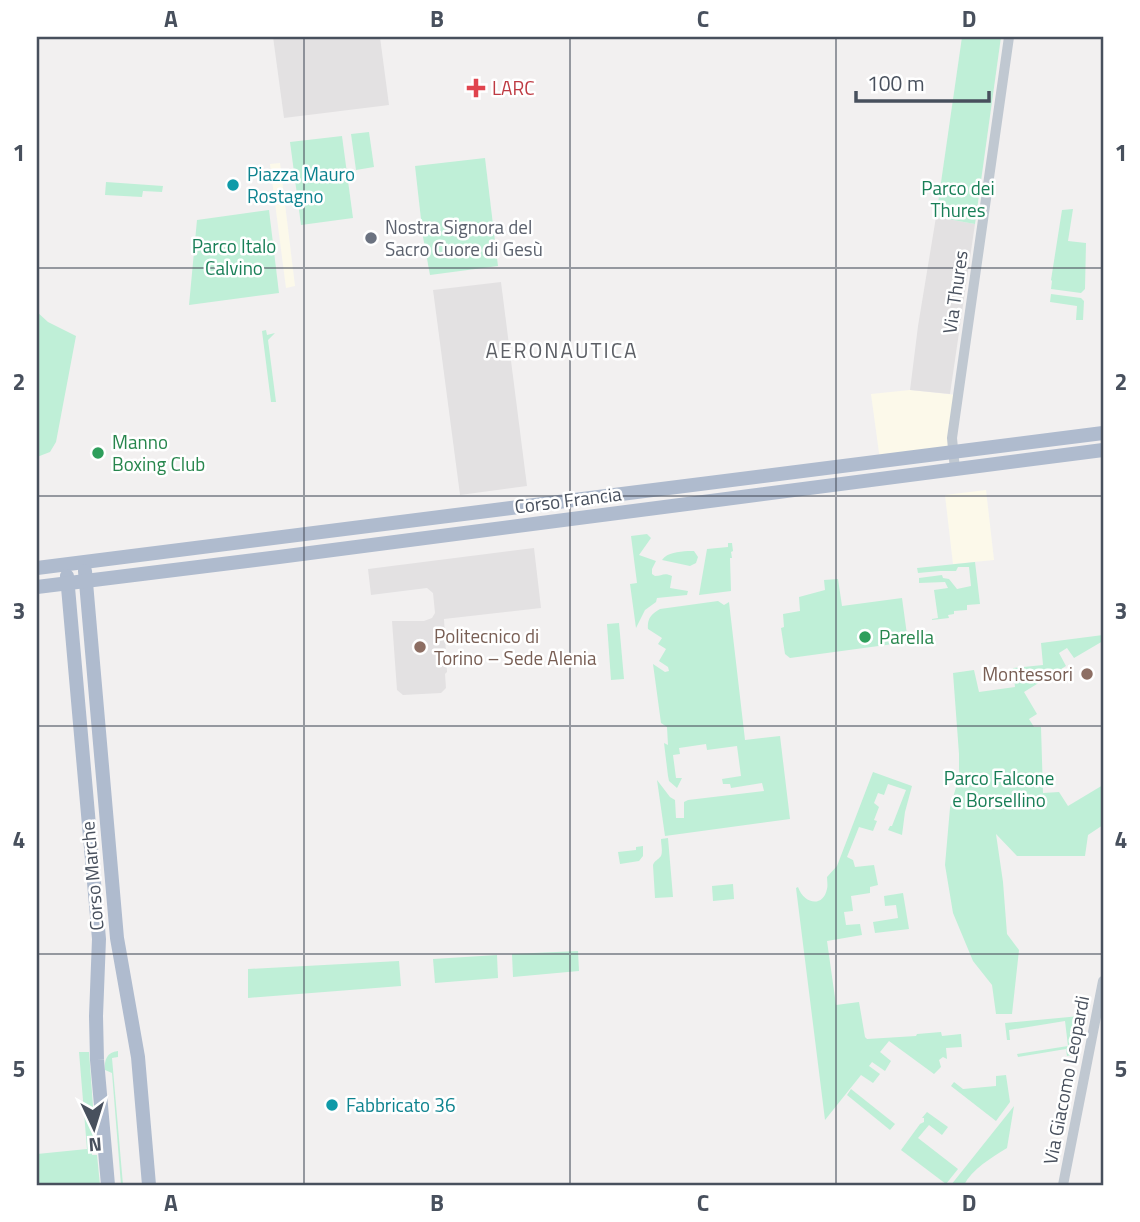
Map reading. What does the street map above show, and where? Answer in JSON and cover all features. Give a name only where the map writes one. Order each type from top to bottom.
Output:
[{"type":"main road","name":"Corso Francia","points":[[37,568],[1103,433]]},
{"type":"main road","name":"Corso Francia","points":[[37,587],[1103,450]]},
{"type":"main road","name":"Corso Marche","points":[[84,562],[117,938],[138,1057],[149,1185]]},
{"type":"main road","name":"Corso Marche","points":[[65,564],[69,583],[99,939],[97,1060],[108,1185]]},
{"type":"street","name":"Via Thures","points":[[955,470],[954,428],[1009,37]]},
{"type":"street","name":"Via Giacomo Leopardi","points":[[1063,1185],[1103,981]]},
{"type":"shaded area","points":[[273,37],[380,37],[389,105],[284,118]]},
{"type":"shaded area","points":[[280,163],[295,286],[286,288],[270,164]]},
{"type":"shaded area","points":[[936,217],[975,224],[950,394],[910,390]]},
{"type":"shaded area","points":[[501,282],[527,486],[460,495],[433,290]]},
{"type":"shaded area","points":[[910,390],[957,395],[951,451],[880,460],[871,394]]},
{"type":"shaded area","points":[[986,490],[994,560],[953,564],[945,495]]},
{"type":"shaded area","name":"Politecnico di Torino – Sede Alenia","points":[[534,548],[541,608],[444,619],[446,688],[441,693],[403,695],[397,690],[392,621],[424,621],[432,618],[435,613],[433,593],[427,588],[371,595],[368,569]]},
{"type":"green space","name":"Parco dei Thures","points":[[962,37],[1001,37],[975,224],[936,217]]},
{"type":"green space","points":[[369,132],[374,167],[356,170],[351,134]]},
{"type":"green space","points":[[342,136],[353,218],[301,225],[290,142]]},
{"type":"green space","points":[[485,158],[498,266],[430,275],[415,166]]},
{"type":"green space","points":[[106,182],[163,186],[162,192],[143,191],[142,197],[105,195]]},
{"type":"green space","points":[[1073,209],[1068,241],[1086,243],[1085,289],[1081,293],[1051,289],[1062,210]]},
{"type":"green space","name":"Parco Italo Calvino","points":[[269,210],[279,293],[189,305],[197,220]]},
{"type":"green space","points":[[1051,294],[1081,298],[1084,301],[1083,320],[1076,320],[1077,306],[1050,302]]},
{"type":"green space","points":[[37,312],[48,322],[76,336],[56,442],[50,452],[37,457]]},
{"type":"green space","points":[[266,330],[267,335],[275,333],[268,340],[276,402],[271,402],[262,331]]},
{"type":"green space","points":[[647,534],[651,538],[639,555],[656,561],[652,574],[672,576],[670,588],[688,591],[687,595],[657,598],[656,602],[645,610],[636,628],[630,584],[637,583],[631,536]]},
{"type":"green space","points":[[728,543],[732,543],[733,551],[730,558],[731,591],[699,595],[707,549],[728,547]]},
{"type":"green space","points":[[694,551],[698,557],[696,563],[690,566],[662,560],[677,552]]},
{"type":"green space","points":[[975,562],[980,604],[967,605],[967,610],[954,611],[954,614],[948,615],[949,618],[932,620],[938,618],[934,590],[948,588],[945,582],[919,583],[919,578],[942,575],[957,589],[971,586],[969,567],[958,567],[956,571],[918,573],[917,568]]},
{"type":"green space","points":[[838,579],[842,606],[902,598],[908,642],[790,658],[785,654],[781,628],[784,627],[783,614],[800,611],[799,597],[825,590],[824,580]]},
{"type":"green space","points":[[718,601],[724,605],[729,602],[745,740],[780,736],[790,819],[665,836],[657,780],[675,800],[676,818],[684,818],[684,802],[688,800],[764,791],[762,783],[731,788],[730,784],[723,784],[722,779],[741,776],[737,746],[707,750],[706,744],[679,748],[680,754],[673,755],[676,778],[682,778],[677,788],[669,781],[664,743],[668,745],[667,727],[661,723],[653,664],[665,672],[669,671],[668,667],[659,661],[666,649],[658,644],[662,638],[648,629],[648,622],[660,609]]},
{"type":"green space","points":[[619,623],[624,679],[611,680],[607,624]]},
{"type":"green space","name":"Parco Falcone e Borsellino","points":[[1103,635],[1103,641],[1074,658],[1067,648],[1059,653],[1066,666],[1024,692],[1037,714],[1029,719],[1034,727],[1041,727],[1043,793],[1059,792],[1068,806],[1103,785],[1103,825],[1088,835],[1085,856],[1017,856],[996,834],[1007,934],[1019,950],[1012,1014],[996,1014],[992,985],[973,961],[953,913],[945,865],[950,808],[959,777],[953,673],[974,670],[979,692],[1015,687],[1013,668],[1043,665],[1041,643]]},
{"type":"green space","points":[[873,772],[912,786],[902,835],[888,830],[906,790],[888,784],[884,795],[878,793],[874,803],[879,807],[873,831],[859,827],[847,857],[853,860],[855,867],[874,865],[878,885],[870,887],[870,893],[851,896],[853,911],[844,912],[846,925],[860,924],[862,935],[827,941],[836,1005],[859,1002],[867,1039],[941,1032],[942,1036],[961,1034],[962,1047],[946,1048],[947,1059],[943,1057],[939,1060],[941,1067],[934,1074],[889,1041],[880,1052],[891,1061],[885,1071],[872,1062],[869,1066],[880,1074],[873,1083],[861,1075],[825,1120],[796,888],[813,902],[825,895],[827,877],[837,866]]},
{"type":"green space","points":[[668,838],[673,897],[655,898],[653,865],[662,854],[661,839]]},
{"type":"green space","points":[[643,846],[643,856],[639,861],[620,864],[618,852],[636,850],[636,847]]},
{"type":"green space","points":[[733,884],[734,899],[713,901],[712,886]]},
{"type":"green space","points":[[903,893],[909,929],[875,933],[873,922],[898,918],[896,905],[885,906],[884,896]]},
{"type":"green space","points":[[578,951],[579,971],[513,977],[512,954]]},
{"type":"green space","points":[[497,955],[498,978],[435,983],[433,959]]},
{"type":"green space","points":[[399,961],[401,986],[248,998],[248,969]]},
{"type":"green space","points":[[1080,1016],[1072,1055],[1067,1056],[1066,1049],[1018,1057],[1017,1054],[1068,1046],[1065,1021],[1009,1030],[1010,1040],[1007,1040],[1005,1023]]},
{"type":"green space","points":[[118,1051],[118,1057],[112,1058],[123,1185],[112,1073],[105,1070],[109,1055]]},
{"type":"green space","points":[[79,1052],[89,1052],[96,1146],[92,1147],[92,1155],[97,1155],[100,1185],[37,1185],[37,1154],[87,1149]]},
{"type":"green space","points":[[1006,1075],[1010,1102],[996,1121],[951,1086],[954,1082],[963,1089],[996,1086],[996,1076]]},
{"type":"green space","points":[[851,1089],[895,1124],[890,1130],[847,1095]]},
{"type":"green space","points":[[1014,1106],[1007,1148],[977,1169],[964,1185],[951,1185]]},
{"type":"green space","points":[[927,1112],[948,1127],[942,1135],[929,1125],[918,1138],[958,1169],[946,1184],[901,1150],[924,1122],[922,1118]]},
{"type":"place","name":"LARC","points":[[476,88]]},
{"type":"place","name":"Piazza Mauro Rostagno","points":[[233,185]]},
{"type":"place","name":"Nostra Signora del Sacro Cuore di Gesù","points":[[371,238]]},
{"type":"place","name":"Manno Boxing Club","points":[[98,453]]},
{"type":"place","name":"Parella","points":[[865,637]]},
{"type":"place","name":"Politecnico di Torino – Sede Alenia","points":[[420,647]]},
{"type":"place","name":"Montessori","points":[[1087,674]]},
{"type":"place","name":"Fabbricato 36","points":[[332,1105]]},
{"type":"district","name":"AERONAUTICA","points":[[562,351]]}]
